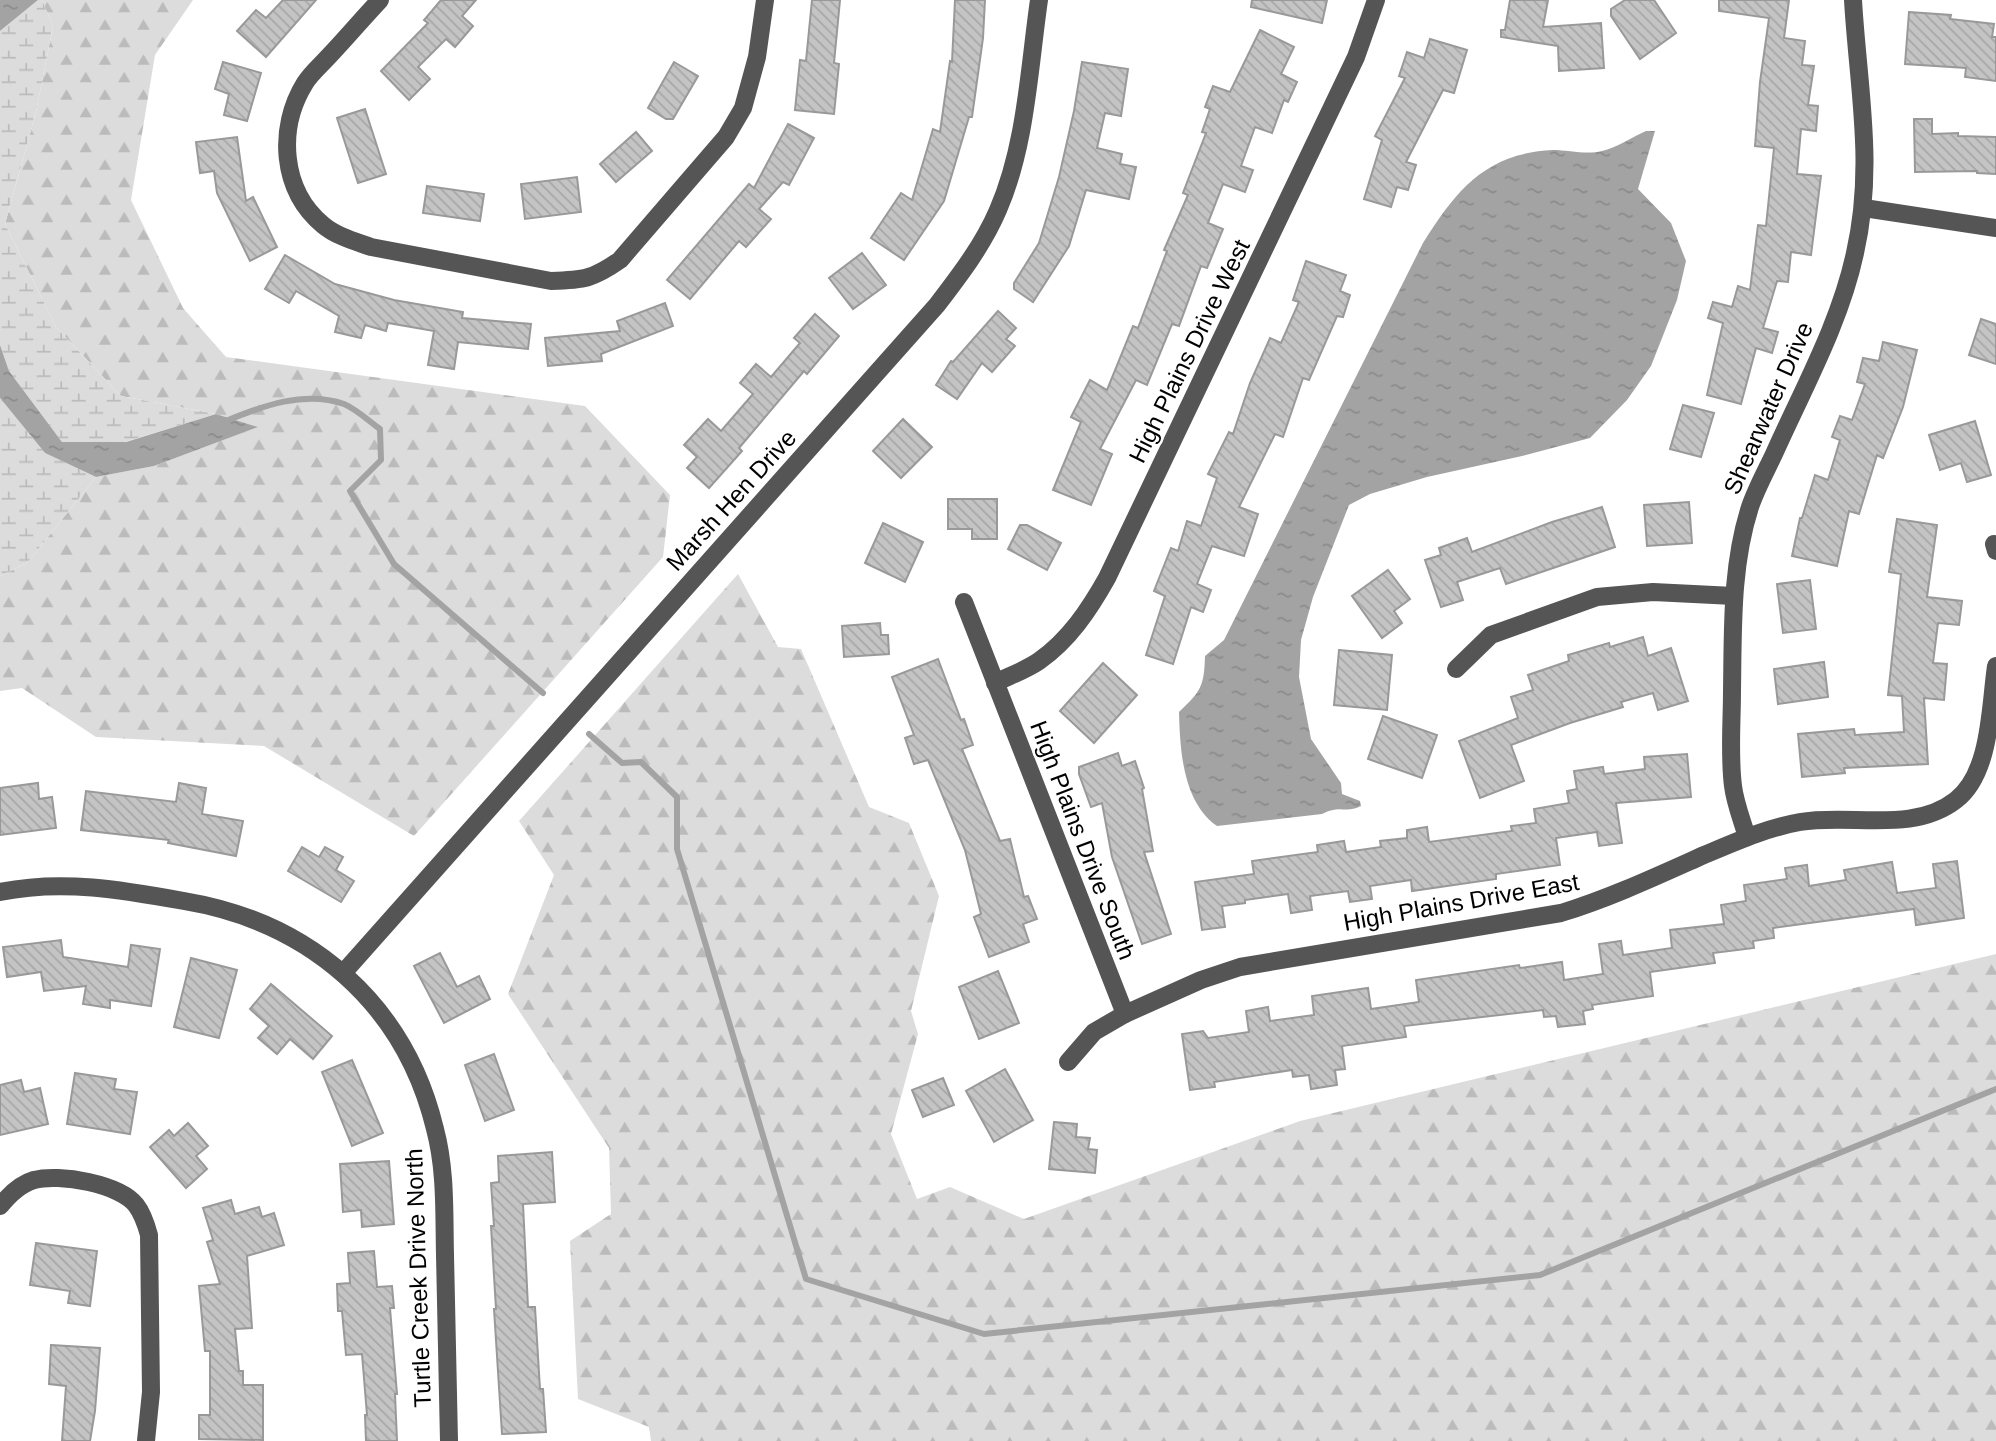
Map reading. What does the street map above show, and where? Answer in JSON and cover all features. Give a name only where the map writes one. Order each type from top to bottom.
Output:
[{"type":"street","points":[[380,0],[306,82],[294,105],[287,133],[287,159],[294,184],[306,206],[323,225],[345,239],[371,247],[551,281],[579,280],[598,275],[620,260],[726,137],[752,82],[765,0]]},
{"type":"street","name":"Marsh Hen Drive","points":[[344,972],[961,275],[983,241],[1010,175],[1020,130],[1039,0]]},
{"type":"street","name":"High Plains Drive West","points":[[995,683],[1038,662],[1063,641],[1088,611],[1107,578],[1356,57],[1376,0]]},
{"type":"street","name":"Shearwater Drive","points":[[1747,837],[1733,788],[1731,758],[1737,559],[1751,506],[1842,298],[1855,255],[1864,208],[1866,170],[1853,0]]},
{"type":"street","points":[[1864,208],[1996,228]]},
{"type":"street","points":[[1456,669],[1491,635],[1597,597],[1653,592],[1734,596]]},
{"type":"street","name":"High Plains Drive South","points":[[964,602],[1125,1014]]},
{"type":"street","name":"High Plains Drive East","points":[[1068,1062],[1094,1032],[1125,1014],[1201,980],[1240,967],[1561,913],[1596,902],[1778,826],[1804,821],[1908,819],[1943,808],[1957,800],[1972,781],[1983,758],[1996,666]]},
{"type":"street","name":"Turtle Creek Drive North","points":[[0,892],[55,886],[87,886],[202,904],[232,912],[288,935],[344,972],[384,1016],[404,1045],[423,1086],[436,1130],[443,1175],[449,1441]]},
{"type":"street","points":[[0,1206],[11,1193],[33,1180],[55,1178],[98,1185],[120,1192],[135,1203],[145,1219],[149,1235],[151,1392],[146,1441]]},
{"type":"green space","points":[[38,0],[42,0],[53,26],[36,112],[5,224],[56,327],[121,396],[216,414],[125,442],[62,442],[9,371],[0,345],[0,31]]},
{"type":"green space","points":[[42,0],[193,0],[155,55],[131,200],[183,308],[226,357],[585,406],[670,495],[663,557],[414,836],[264,746],[96,737],[22,688],[0,691],[0,576],[27,563],[96,477],[154,466],[257,427],[216,414],[121,396],[56,327],[5,224],[36,112],[53,26]]},
{"type":"green space","points":[[0,398],[45,453],[96,477],[27,563],[0,576]]},
{"type":"green space","points":[[738,574],[778,647],[801,649],[869,807],[909,823],[939,896],[911,1011],[918,1034],[891,1134],[917,1199],[950,1187],[1024,1219],[1300,1121],[1996,954],[1996,1441],[651,1441],[649,1427],[578,1399],[570,1241],[611,1214],[609,1148],[508,994],[554,875],[519,821]]},
{"type":"water","points":[[0,0],[38,0],[0,31]]},
{"type":"water","points":[[1646,131],[1655,131],[1638,189],[1671,223],[1686,261],[1677,300],[1651,366],[1627,400],[1590,438],[1427,477],[1370,494],[1349,505],[1313,597],[1301,640],[1299,677],[1311,739],[1341,783],[1342,794],[1360,801],[1361,806],[1322,814],[1217,826],[1197,804],[1190,790],[1182,759],[1179,712],[1200,688],[1205,656],[1224,640],[1423,243],[1461,191],[1491,167],[1509,158],[1530,153],[1553,150],[1602,151]]},
{"type":"water","points":[[0,345],[9,371],[62,442],[126,442],[216,414],[258,427],[154,466],[96,477],[45,453],[0,398]]},
{"type":"building","points":[[283,0],[316,0],[266,57],[237,31],[256,10],[266,18]]},
{"type":"building","points":[[441,0],[476,0],[462,16],[473,26],[455,47],[446,39],[418,67],[430,79],[409,100],[381,71],[428,23],[424,20]]},
{"type":"building","points":[[812,0],[840,0],[834,63],[839,64],[834,114],[795,110],[800,60],[806,61]]},
{"type":"building","points":[[955,0],[985,0],[983,38],[972,117],[969,117],[944,201],[904,260],[871,238],[901,193],[912,200],[933,129],[940,132],[950,61],[952,62]]},
{"type":"building","points":[[1252,0],[1327,0],[1322,23],[1251,7]]},
{"type":"building","points":[[1510,0],[1548,0],[1543,27],[1601,23],[1604,68],[1559,71],[1558,46],[1501,37],[1501,30],[1505,30]]},
{"type":"building","points":[[1625,0],[1654,0],[1676,33],[1640,59],[1611,16],[1611,9]]},
{"type":"building","points":[[1719,0],[1789,0],[1784,38],[1805,41],[1802,65],[1814,66],[1808,105],[1818,106],[1816,131],[1801,129],[1797,174],[1821,176],[1811,255],[1791,252],[1788,282],[1777,281],[1763,328],[1778,332],[1772,353],[1756,348],[1741,404],[1707,395],[1723,323],[1708,318],[1713,302],[1732,307],[1738,286],[1750,290],[1758,225],[1766,226],[1774,148],[1755,146],[1769,18],[1719,11]]},
{"type":"building","points":[[1909,12],[1951,15],[1950,19],[1994,24],[1992,37],[1996,37],[1996,81],[1965,77],[1966,68],[1905,64]]},
{"type":"building","points":[[1260,30],[1294,47],[1281,74],[1297,82],[1288,102],[1284,100],[1272,133],[1255,127],[1241,166],[1253,170],[1245,192],[1223,184],[1208,223],[1223,229],[1207,268],[1201,266],[1179,326],[1172,324],[1147,385],[1136,380],[1100,449],[1112,454],[1091,505],[1053,490],[1081,422],[1071,417],[1090,380],[1107,390],[1133,326],[1138,328],[1167,251],[1164,250],[1188,195],[1183,193],[1206,133],[1202,132],[1210,109],[1205,107],[1213,86],[1230,92]]},
{"type":"building","points":[[1430,39],[1467,50],[1454,93],[1443,90],[1406,162],[1416,165],[1408,190],[1397,187],[1391,207],[1364,199],[1382,140],[1375,136],[1405,78],[1399,76],[1407,52],[1424,58]]},
{"type":"building","points":[[223,62],[261,73],[247,121],[224,115],[229,94],[215,89]]},
{"type":"building","points":[[674,62],[698,76],[673,119],[666,119],[648,108]]},
{"type":"building","points":[[1082,62],[1128,69],[1121,116],[1105,113],[1097,148],[1122,154],[1120,164],[1136,167],[1129,199],[1086,190],[1069,246],[1033,302],[1014,289],[1014,283],[1039,243],[1059,177]]},
{"type":"building","points":[[365,109],[386,174],[358,183],[337,118]]},
{"type":"building","points":[[1914,119],[1932,119],[1932,134],[1958,133],[1958,136],[1996,137],[1996,174],[1977,171],[1915,172]]},
{"type":"building","points":[[788,124],[814,138],[789,185],[783,182],[759,209],[771,219],[746,247],[739,241],[690,299],[667,280],[749,184],[754,188]]},
{"type":"building","points":[[636,132],[652,151],[616,182],[600,164]]},
{"type":"building","points":[[237,137],[246,201],[253,197],[277,247],[250,261],[217,193],[214,171],[200,173],[196,142]]},
{"type":"building","points":[[577,177],[581,212],[525,219],[521,184]]},
{"type":"building","points":[[427,186],[484,194],[480,221],[423,213]]},
{"type":"building","points":[[862,253],[886,285],[853,309],[829,278]]},
{"type":"building","points":[[285,255],[335,284],[394,300],[463,312],[462,318],[531,324],[528,349],[458,342],[454,369],[428,365],[434,331],[388,323],[386,331],[365,325],[361,338],[335,332],[339,316],[296,291],[289,303],[265,289]]},
{"type":"building","points":[[1306,261],[1346,275],[1340,291],[1350,295],[1343,317],[1337,316],[1309,380],[1303,378],[1283,437],[1275,434],[1239,507],[1258,514],[1244,556],[1212,546],[1197,584],[1211,590],[1203,612],[1191,607],[1173,664],[1146,655],[1165,596],[1154,591],[1171,548],[1178,551],[1187,521],[1201,526],[1217,478],[1208,474],[1229,432],[1233,434],[1250,383],[1270,338],[1281,343],[1299,302],[1293,300]]},
{"type":"building","points":[[665,303],[673,326],[601,354],[602,361],[548,366],[545,338],[620,331],[617,321]]},
{"type":"building","points":[[998,311],[1016,328],[1006,339],[1015,346],[992,372],[982,363],[957,399],[936,385],[951,361],[953,362]]},
{"type":"building","points":[[815,314],[839,336],[807,374],[804,371],[739,448],[742,451],[709,488],[687,468],[697,457],[684,445],[708,419],[721,431],[753,394],[740,383],[756,364],[771,377],[800,343],[794,338]]},
{"type":"building","points":[[1981,319],[1996,324],[1996,364],[1969,355]]},
{"type":"building","points":[[1883,342],[1917,350],[1903,407],[1883,458],[1877,455],[1859,514],[1849,511],[1837,566],[1792,556],[1800,518],[1815,475],[1828,480],[1840,440],[1832,437],[1840,416],[1852,420],[1865,384],[1857,382],[1863,358],[1879,361]]},
{"type":"building","points":[[1683,405],[1714,413],[1701,457],[1670,449]]},
{"type":"building","points":[[903,419],[932,447],[901,478],[873,451]]},
{"type":"building","points":[[1975,421],[1991,475],[1967,482],[1961,463],[1940,470],[1929,435]]},
{"type":"building","points":[[948,499],[997,499],[997,539],[972,539],[972,529],[948,529]]},
{"type":"building","points":[[1689,502],[1692,543],[1647,546],[1644,505]]},
{"type":"building","points":[[1602,507],[1615,547],[1506,584],[1500,568],[1457,582],[1463,600],[1441,607],[1425,560],[1441,555],[1439,548],[1467,538],[1472,552],[1552,522]]},
{"type":"building","points":[[1897,519],[1937,525],[1927,597],[1962,601],[1959,625],[1938,623],[1933,663],[1947,664],[1944,700],[1924,698],[1928,764],[1844,768],[1845,773],[1802,777],[1798,734],[1854,729],[1855,735],[1904,732],[1902,696],[1888,695],[1901,574],[1889,572]]},
{"type":"building","points":[[883,523],[923,542],[905,582],[865,563]]},
{"type":"building","points":[[1020,525],[1027,525],[1061,543],[1047,570],[1008,549]]},
{"type":"building","points":[[1388,570],[1410,599],[1394,611],[1402,623],[1382,638],[1352,596]]},
{"type":"building","points":[[1810,580],[1816,629],[1783,633],[1777,584]]},
{"type":"building","points":[[880,623],[881,635],[888,635],[889,654],[844,657],[842,626]]},
{"type":"building","points":[[1643,637],[1648,656],[1671,648],[1688,701],[1658,710],[1653,693],[1621,702],[1623,707],[1511,745],[1524,781],[1480,798],[1459,741],[1518,718],[1511,697],[1533,690],[1528,675],[1569,661],[1568,655],[1609,643],[1610,647]]},
{"type":"building","points":[[1339,650],[1392,655],[1387,710],[1334,705]]},
{"type":"building","points":[[938,659],[973,745],[962,749],[1000,841],[1010,839],[1024,897],[1028,896],[1037,919],[1023,924],[1029,942],[989,957],[974,917],[981,914],[965,850],[928,760],[914,764],[905,738],[914,735],[892,677]]},
{"type":"building","points":[[1824,662],[1828,697],[1778,704],[1774,669]]},
{"type":"building","points":[[1103,663],[1137,695],[1094,743],[1060,711]]},
{"type":"building","points":[[1383,716],[1437,735],[1422,778],[1368,759]]},
{"type":"building","points":[[1118,753],[1122,766],[1135,761],[1144,788],[1142,789],[1153,851],[1144,852],[1171,934],[1142,944],[1112,857],[1102,803],[1091,807],[1079,774],[1079,767]]},
{"type":"building","points":[[1687,754],[1691,797],[1616,803],[1622,843],[1599,846],[1597,832],[1556,838],[1560,865],[1496,874],[1496,879],[1412,891],[1411,880],[1370,886],[1372,899],[1350,902],[1348,891],[1310,896],[1312,910],[1291,913],[1288,894],[1245,900],[1245,903],[1222,906],[1225,927],[1202,930],[1195,882],[1254,874],[1252,861],[1318,852],[1317,845],[1344,841],[1346,852],[1381,847],[1380,841],[1407,838],[1407,830],[1427,827],[1429,842],[1512,831],[1511,826],[1536,823],[1534,809],[1569,803],[1567,791],[1577,789],[1574,771],[1603,767],[1604,774],[1645,769],[1644,757]]},
{"type":"building","points":[[38,783],[39,799],[52,797],[56,828],[0,835],[0,788]]},
{"type":"building","points":[[179,783],[206,788],[202,814],[243,821],[236,856],[168,843],[169,840],[81,830],[86,791],[176,802]]},
{"type":"building","points":[[302,847],[319,857],[325,847],[343,857],[336,870],[354,881],[341,902],[288,871]]},
{"type":"building","points":[[1957,861],[1964,918],[1916,925],[1914,909],[1773,928],[1774,938],[1753,941],[1754,948],[1713,953],[1715,963],[1650,972],[1653,996],[1592,1005],[1593,1009],[1583,1011],[1585,1024],[1558,1027],[1556,1016],[1544,1017],[1543,1010],[1404,1026],[1406,1037],[1342,1046],[1345,1069],[1335,1070],[1337,1085],[1311,1089],[1309,1075],[1293,1077],[1292,1070],[1214,1082],[1215,1087],[1190,1090],[1182,1034],[1203,1031],[1208,1038],[1249,1032],[1246,1011],[1268,1007],[1270,1021],[1314,1015],[1312,996],[1368,988],[1371,1009],[1419,1002],[1416,980],[1519,965],[1520,968],[1562,962],[1564,980],[1603,974],[1599,944],[1621,941],[1623,955],[1672,948],[1670,930],[1724,924],[1721,905],[1746,901],[1744,885],[1787,879],[1785,868],[1807,865],[1809,886],[1846,880],[1844,870],[1892,862],[1897,893],[1936,888],[1933,864]]},
{"type":"building","points":[[61,940],[63,957],[128,967],[131,945],[160,949],[151,1006],[110,1000],[110,1008],[83,1004],[86,986],[44,991],[41,972],[7,977],[3,947]]},
{"type":"building","points":[[440,953],[457,987],[479,976],[490,999],[444,1023],[414,966]]},
{"type":"building","points":[[191,958],[237,970],[219,1038],[174,1027]]},
{"type":"building","points":[[998,971],[1019,1023],[979,1039],[959,987]]},
{"type":"building","points":[[271,984],[332,1036],[313,1059],[290,1039],[277,1054],[258,1038],[269,1026],[250,1009]]},
{"type":"building","points":[[494,1054],[514,1110],[485,1121],[465,1065]]},
{"type":"building","points":[[352,1060],[383,1133],[352,1146],[322,1072]]},
{"type":"building","points":[[1005,1069],[1033,1120],[994,1142],[966,1091]]},
{"type":"building","points":[[75,1073],[116,1079],[114,1089],[137,1092],[130,1134],[67,1124]]},
{"type":"building","points":[[943,1078],[954,1105],[923,1117],[912,1090]]},
{"type":"building","points":[[21,1080],[24,1092],[40,1088],[48,1124],[0,1135],[0,1085]]},
{"type":"building","points":[[1054,1122],[1077,1124],[1076,1137],[1090,1138],[1088,1149],[1097,1150],[1095,1173],[1049,1169]]},
{"type":"building","points":[[188,1123],[208,1146],[196,1156],[207,1169],[186,1188],[150,1147],[169,1130],[174,1136]]},
{"type":"building","points":[[552,1152],[555,1202],[523,1204],[528,1307],[535,1307],[540,1389],[543,1389],[546,1432],[502,1434],[494,1309],[491,1183],[499,1182],[498,1156]]},
{"type":"building","points":[[389,1161],[394,1224],[362,1227],[361,1210],[343,1212],[340,1164]]},
{"type":"building","points":[[231,1200],[235,1214],[259,1207],[262,1217],[274,1213],[284,1245],[247,1256],[252,1328],[235,1329],[243,1385],[263,1385],[263,1440],[199,1439],[199,1415],[210,1415],[210,1351],[205,1351],[199,1286],[220,1284],[207,1242],[213,1240],[203,1208]]},
{"type":"building","points":[[36,1243],[97,1251],[90,1306],[68,1303],[70,1291],[30,1285]]},
{"type":"building","points":[[374,1251],[377,1287],[392,1286],[394,1308],[390,1308],[397,1394],[397,1441],[366,1441],[367,1415],[362,1354],[346,1355],[342,1311],[338,1311],[337,1284],[350,1283],[348,1253]]},
{"type":"building","points":[[51,1345],[100,1348],[90,1441],[62,1441],[66,1386],[49,1384]]},
{"type":"waterway","points":[[226,421],[269,405],[314,399],[344,404],[380,429],[381,460],[350,491],[394,564],[543,693]]},
{"type":"waterway","points":[[589,734],[622,763],[641,762],[677,797],[677,849],[806,1279],[984,1334],[1540,1275],[1996,1089]]}]
